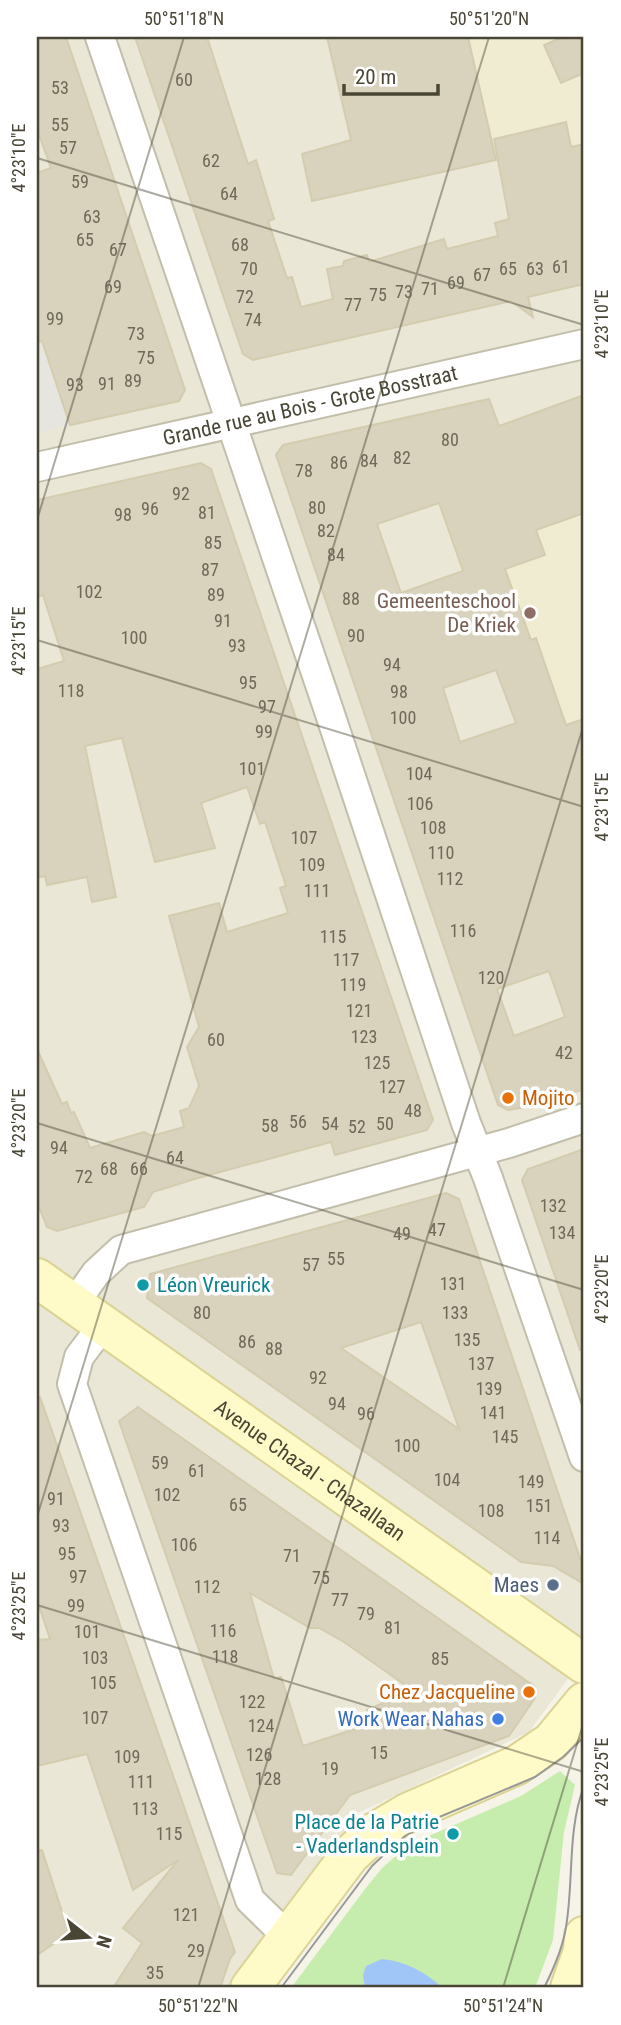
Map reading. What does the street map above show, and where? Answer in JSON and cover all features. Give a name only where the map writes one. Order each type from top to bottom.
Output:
[{"type":"street","points":[[100,37],[461,1110],[584,1457]]},
{"type":"street","name":"Grande rue au Bois - Grote Bosstraat","points":[[37,467],[584,344]]},
{"type":"street","points":[[287,1936],[250,1900],[72,1384],[96,1273],[121,1250],[477,1151],[584,1118]]},
{"type":"street","name":"Avenue Chazal - Chazallaan","points":[[37,1278],[584,1664]]},
{"type":"street","points":[[250,1988],[350,1855],[375,1832],[407,1813],[517,1765],[551,1742],[584,1702]]},
{"type":"street","points":[[570,1988],[583,1951],[584,1936]]},
{"type":"shaded area","points":[[37,37],[584,37],[584,1657],[529,1732],[356,1814],[232,1988],[37,1988]]},
{"type":"shaded area","points":[[327,37],[584,37],[584,144],[549,153],[547,149],[362,190]]},
{"type":"shaded area","points":[[42,341],[70,425],[37,433],[37,342]]},
{"type":"shaded area","name":"Gemeenteschool De Kriek","points":[[584,395],[584,772],[539,788],[407,419],[489,399],[499,425]]},
{"type":"green space","name":"Place de la Patrie - Vaderlandsplein","points":[[560,1771],[575,1785],[564,1832],[553,1940],[535,1988],[291,1988],[365,1889],[397,1855],[415,1842],[521,1796]]},
{"type":"water","points":[[382,1959],[414,1968],[443,1988],[365,1988],[363,1975],[366,1966]]},
{"type":"building","points":[[37,37],[66,37],[185,390],[179,401],[70,425],[42,341],[37,342],[37,173],[51,168],[37,129]]},
{"type":"building","points":[[135,37],[207,37],[248,164],[256,160],[274,219],[268,221],[287,278],[292,277],[301,307],[333,299],[327,269],[343,266],[344,261],[367,255],[369,262],[444,239],[447,249],[498,236],[495,223],[509,219],[494,139],[566,122],[571,147],[584,144],[584,284],[528,297],[533,317],[511,301],[253,360],[243,354]]},
{"type":"building","points":[[327,37],[468,37],[496,160],[312,201],[302,154],[351,140]]},
{"type":"building","points":[[563,37],[584,37],[584,73],[561,83],[544,45]]},
{"type":"building","points":[[584,395],[584,513],[536,530],[545,555],[505,569],[531,640],[536,638],[566,725],[584,719],[584,1089],[538,1105],[508,1110],[498,1105],[276,455],[283,445],[489,399],[499,426]],"holes":[[[439,503],[463,571],[401,593],[377,524]],[[496,670],[516,723],[460,742],[443,688]],[[549,971],[565,1017],[514,1036],[497,989]]]},
{"type":"building","points":[[201,463],[211,469],[433,1120],[427,1130],[335,1155],[331,1142],[198,1178],[153,1192],[144,1207],[57,1231],[47,1227],[37,1202],[37,1049],[62,1104],[67,1102],[71,1113],[74,1112],[90,1148],[144,1132],[152,1136],[184,1127],[180,1111],[189,1108],[199,1086],[187,1047],[199,1027],[169,916],[219,903],[227,932],[288,913],[280,888],[286,886],[265,822],[260,824],[247,787],[201,803],[215,848],[155,862],[122,738],[85,746],[116,897],[92,902],[87,877],[47,885],[45,876],[37,878],[37,669],[64,661],[43,595],[37,597],[37,500]]},
{"type":"building","points":[[584,1149],[584,1350],[580,1350],[522,1180],[528,1169]]},
{"type":"building","points":[[446,1193],[459,1199],[584,1570],[584,1584],[553,1566],[521,1562],[147,1298],[150,1274]],"holes":[[[421,1322],[459,1429],[341,1348]]]},
{"type":"building","points":[[40,1397],[235,1952],[220,1988],[113,1988],[142,1943],[123,1928],[178,1860],[133,1890],[87,1754],[37,1766],[37,1640],[50,1639],[37,1600],[37,1398]]},
{"type":"building","points":[[138,1407],[534,1686],[535,1698],[509,1736],[350,1795],[291,1875],[277,1873],[119,1421]],"holes":[[[250,1593],[310,1628],[319,1628],[344,1642],[412,1690],[367,1710],[369,1718],[354,1725],[355,1729],[303,1746],[281,1677],[274,1679]]]},
{"type":"building","points":[[42,1850],[69,1933],[37,1955],[37,1851]]},
{"type":"tram line","points":[[281,1988],[372,1866],[405,1836],[437,1818],[535,1777],[563,1757],[584,1737]]},
{"type":"tram line","points":[[544,1988],[565,1935],[575,1820],[584,1786]]},
{"type":"place","name":"Gemeenteschool De Kriek","points":[[530,613]]},
{"type":"place","name":"Mojito","points":[[508,1098]]},
{"type":"place","name":"Léon Vreurick","points":[[143,1285]]},
{"type":"place","name":"Maes","points":[[553,1585]]},
{"type":"place","name":"Chez Jacqueline","points":[[529,1692]]},
{"type":"place","name":"Work Wear Nahas","points":[[498,1719]]},
{"type":"place","name":"Place de la Patrie - Vaderlandsplein","points":[[453,1834]]}]
